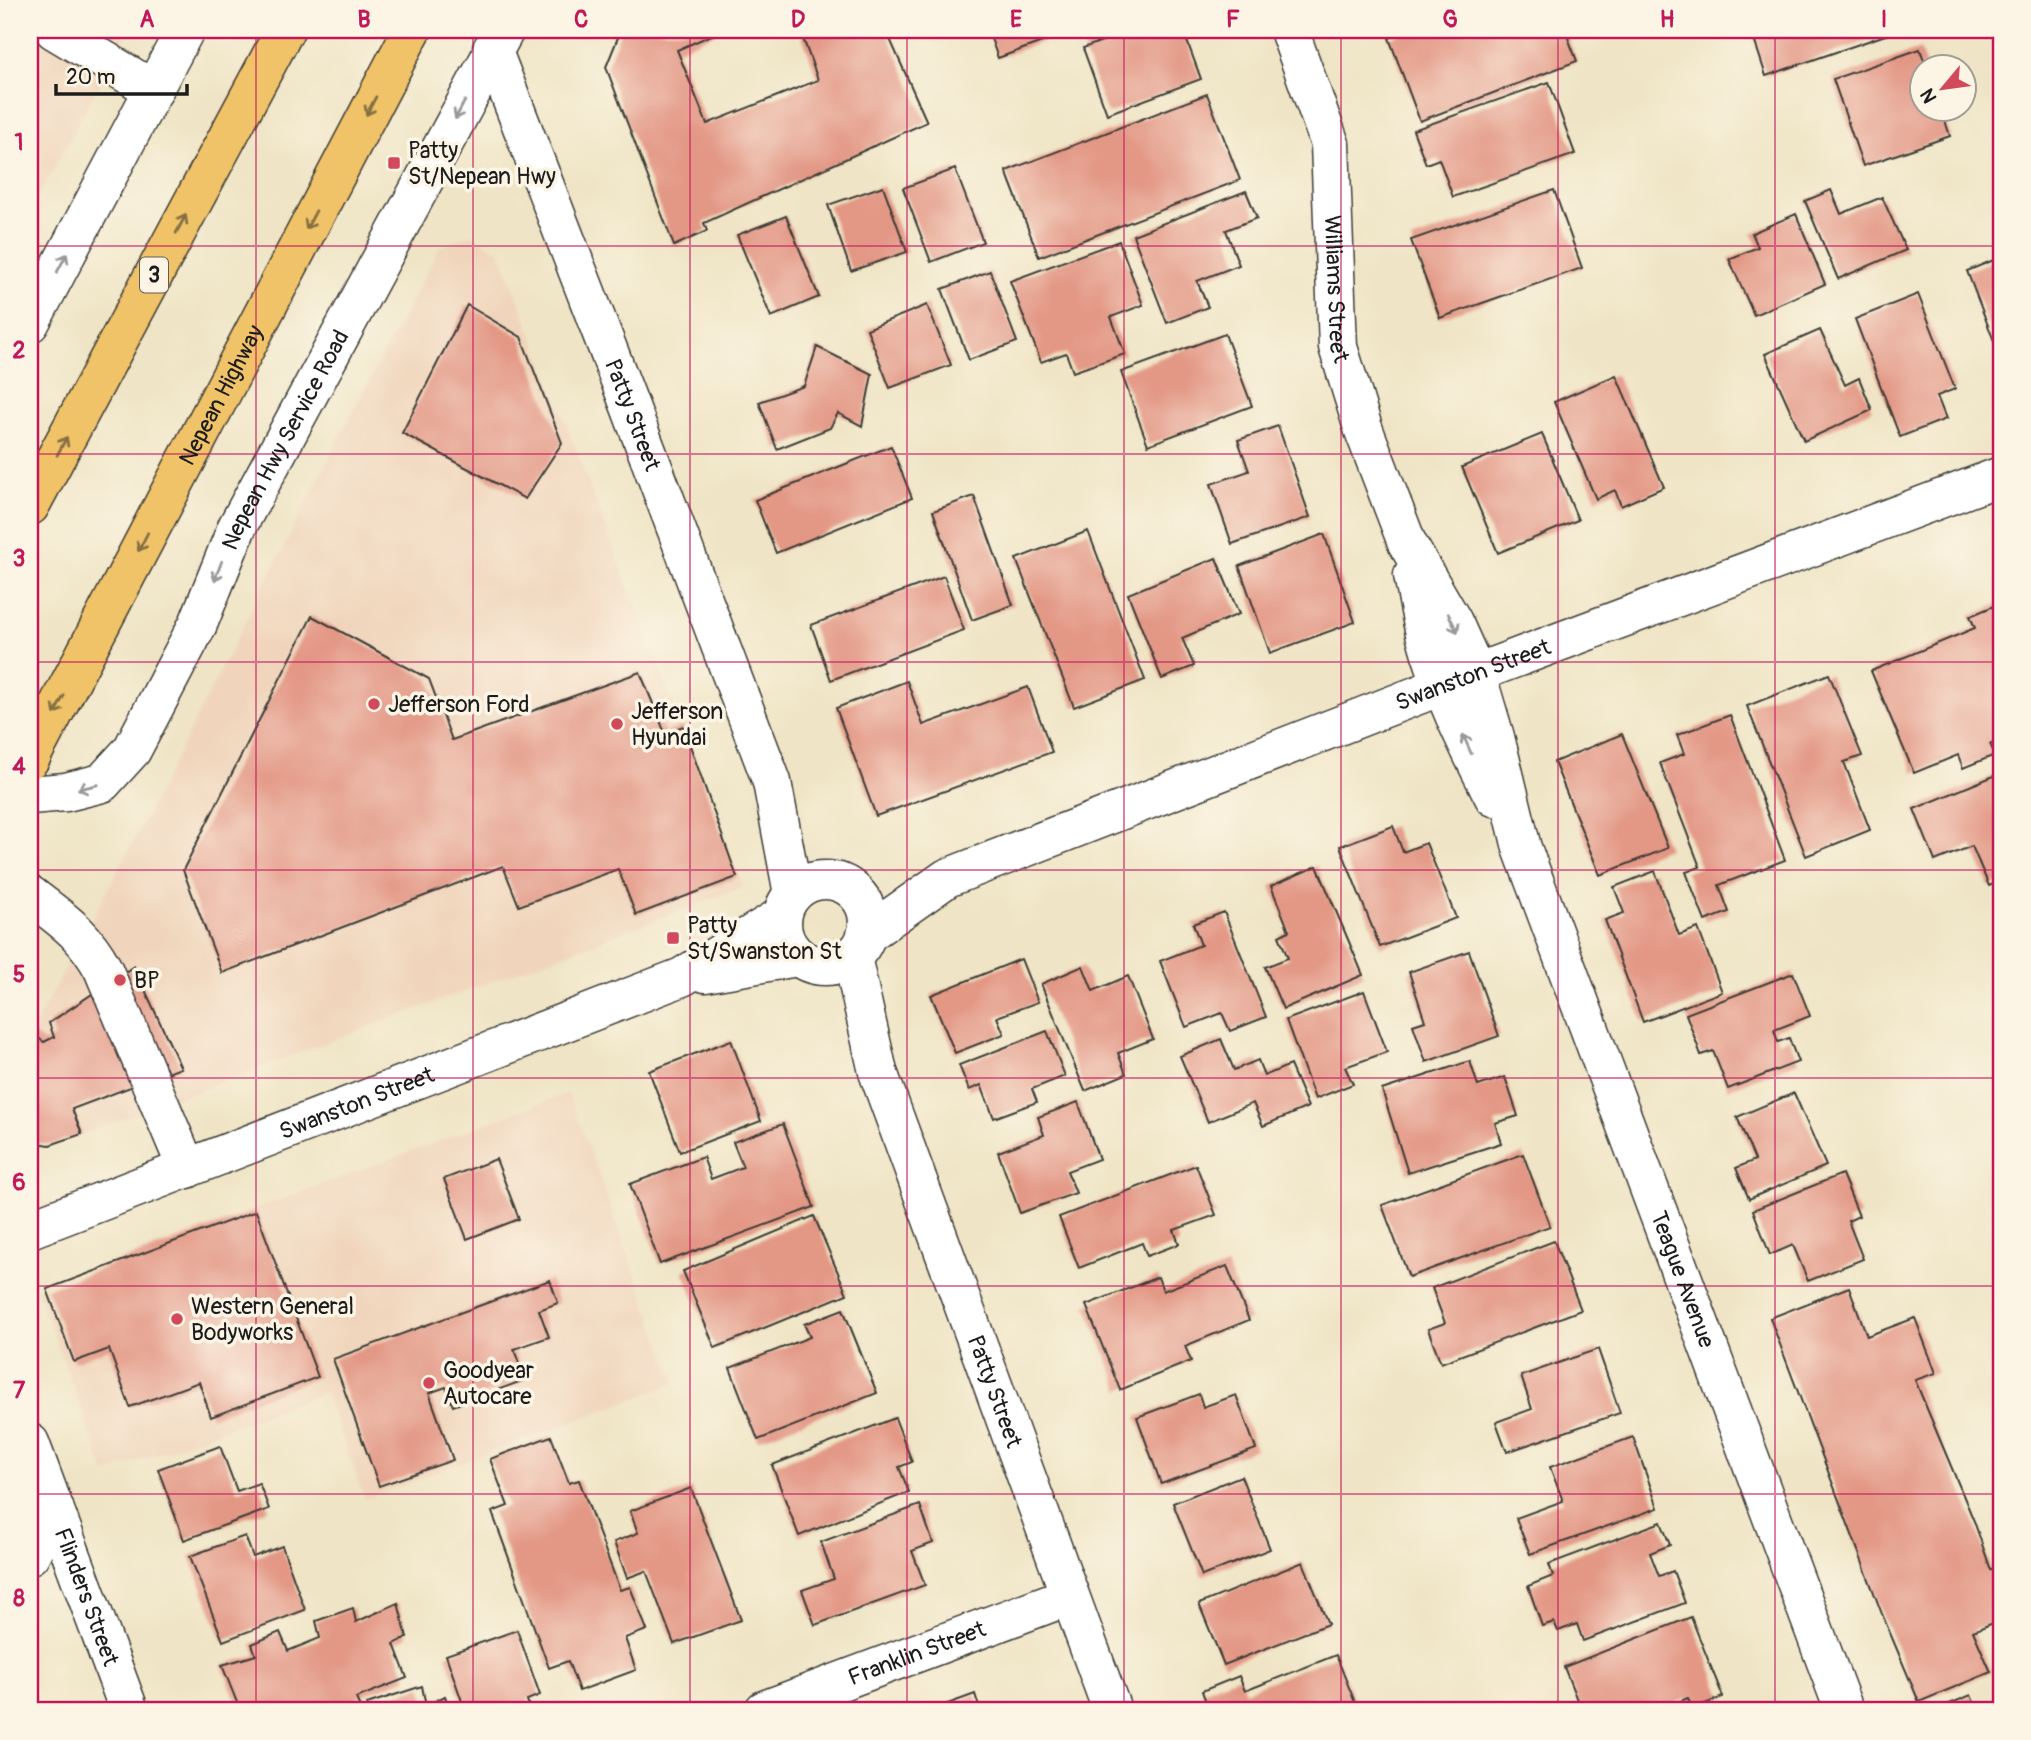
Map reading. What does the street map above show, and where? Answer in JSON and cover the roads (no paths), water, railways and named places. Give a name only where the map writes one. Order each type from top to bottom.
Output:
[{"type":"highway","name":"3","points":[[30,506],[285,30]]},
{"type":"highway","name":"Nepean Highway","points":[[30,759],[412,30]]},
{"type":"street","points":[[54,30],[154,90]]},
{"type":"street","points":[[30,323],[185,30]]},
{"type":"street","name":"Williams Street","points":[[1289,30],[1330,144],[1338,346],[1363,428],[1407,542],[1453,622],[1460,679]]},
{"type":"street","name":"Patty Street","points":[[501,35],[622,383],[772,782],[788,905]]},
{"type":"street","name":"Nepean Hwy Service Road","points":[[30,795],[66,792],[102,783],[132,750],[198,624],[237,527],[501,35]]},
{"type":"street","name":"Swanston Street","points":[[40,1219],[187,1169],[682,977],[834,953],[947,878],[1460,679],[2001,475]]},
{"type":"street","name":"Teague Avenue","points":[[1460,679],[1495,737],[1521,848],[1844,1710]]},
{"type":"street","name":"Patty Street","points":[[772,782],[842,886]]},
{"type":"street","name":"Swanston Street","points":[[842,886],[947,878]]},
{"type":"street","points":[[816,881],[842,886],[866,912],[868,923],[834,953],[788,944],[782,931],[788,905],[803,886],[816,881]]},
{"type":"street","points":[[30,895],[79,932],[91,947],[103,969],[187,1169]]},
{"type":"street","name":"Swanston Street","points":[[682,977],[788,905]]},
{"type":"street","name":"Patty Street","points":[[834,953],[1112,1710]]},
{"type":"street","name":"Flinders Street","points":[[30,1443],[129,1710]]},
{"type":"street","points":[[30,1555],[54,1508]]},
{"type":"street","name":"Franklin Street","points":[[764,1710],[1069,1597]]},
{"type":"place","name":"Patty St/Nepean Hwy","points":[[394,163]]},
{"type":"place","name":"Jefferson Ford","points":[[374,704]]},
{"type":"place","name":"Jefferson Hyundai","points":[[617,724]]},
{"type":"place","name":"Patty St/Swanston St","points":[[673,938]]},
{"type":"place","name":"BP","points":[[120,980]]},
{"type":"place","name":"Western General Bodyworks","points":[[177,1319]]},
{"type":"place","name":"Goodyear Autocare","points":[[429,1383]]}]
